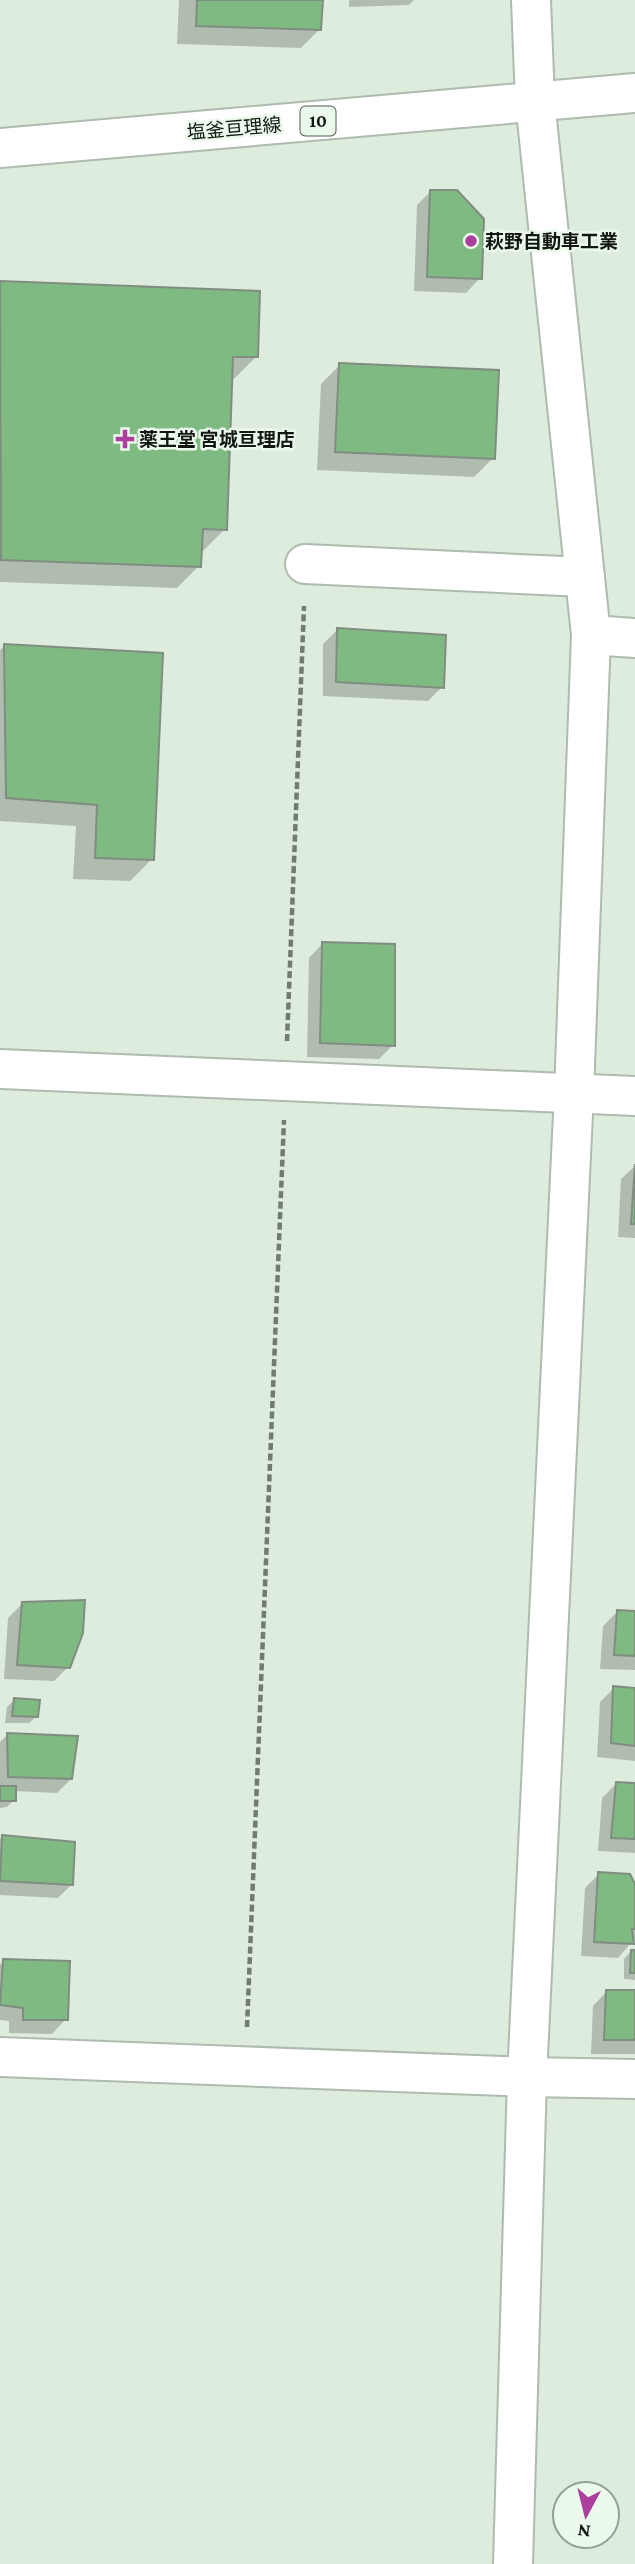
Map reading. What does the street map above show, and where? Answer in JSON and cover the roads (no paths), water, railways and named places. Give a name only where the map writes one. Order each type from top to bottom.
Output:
[{"type":"street","points":[[513,2564],[527,2077],[574,1093],[591,635],[534,102],[531,0]]},
{"type":"street","name":"塩釜亘理線","points":[[0,148],[635,93]]},
{"type":"street","points":[[305,564],[585,578]]},
{"type":"street","points":[[591,635],[635,638]]},
{"type":"street","points":[[0,1069],[635,1096]]},
{"type":"street","points":[[0,2057],[635,2079]]},
{"type":"place","name":"萩野自動車工業","points":[[471,241]]},
{"type":"place","name":"薬王堂 宮城亘理店","points":[[125,439]]}]
